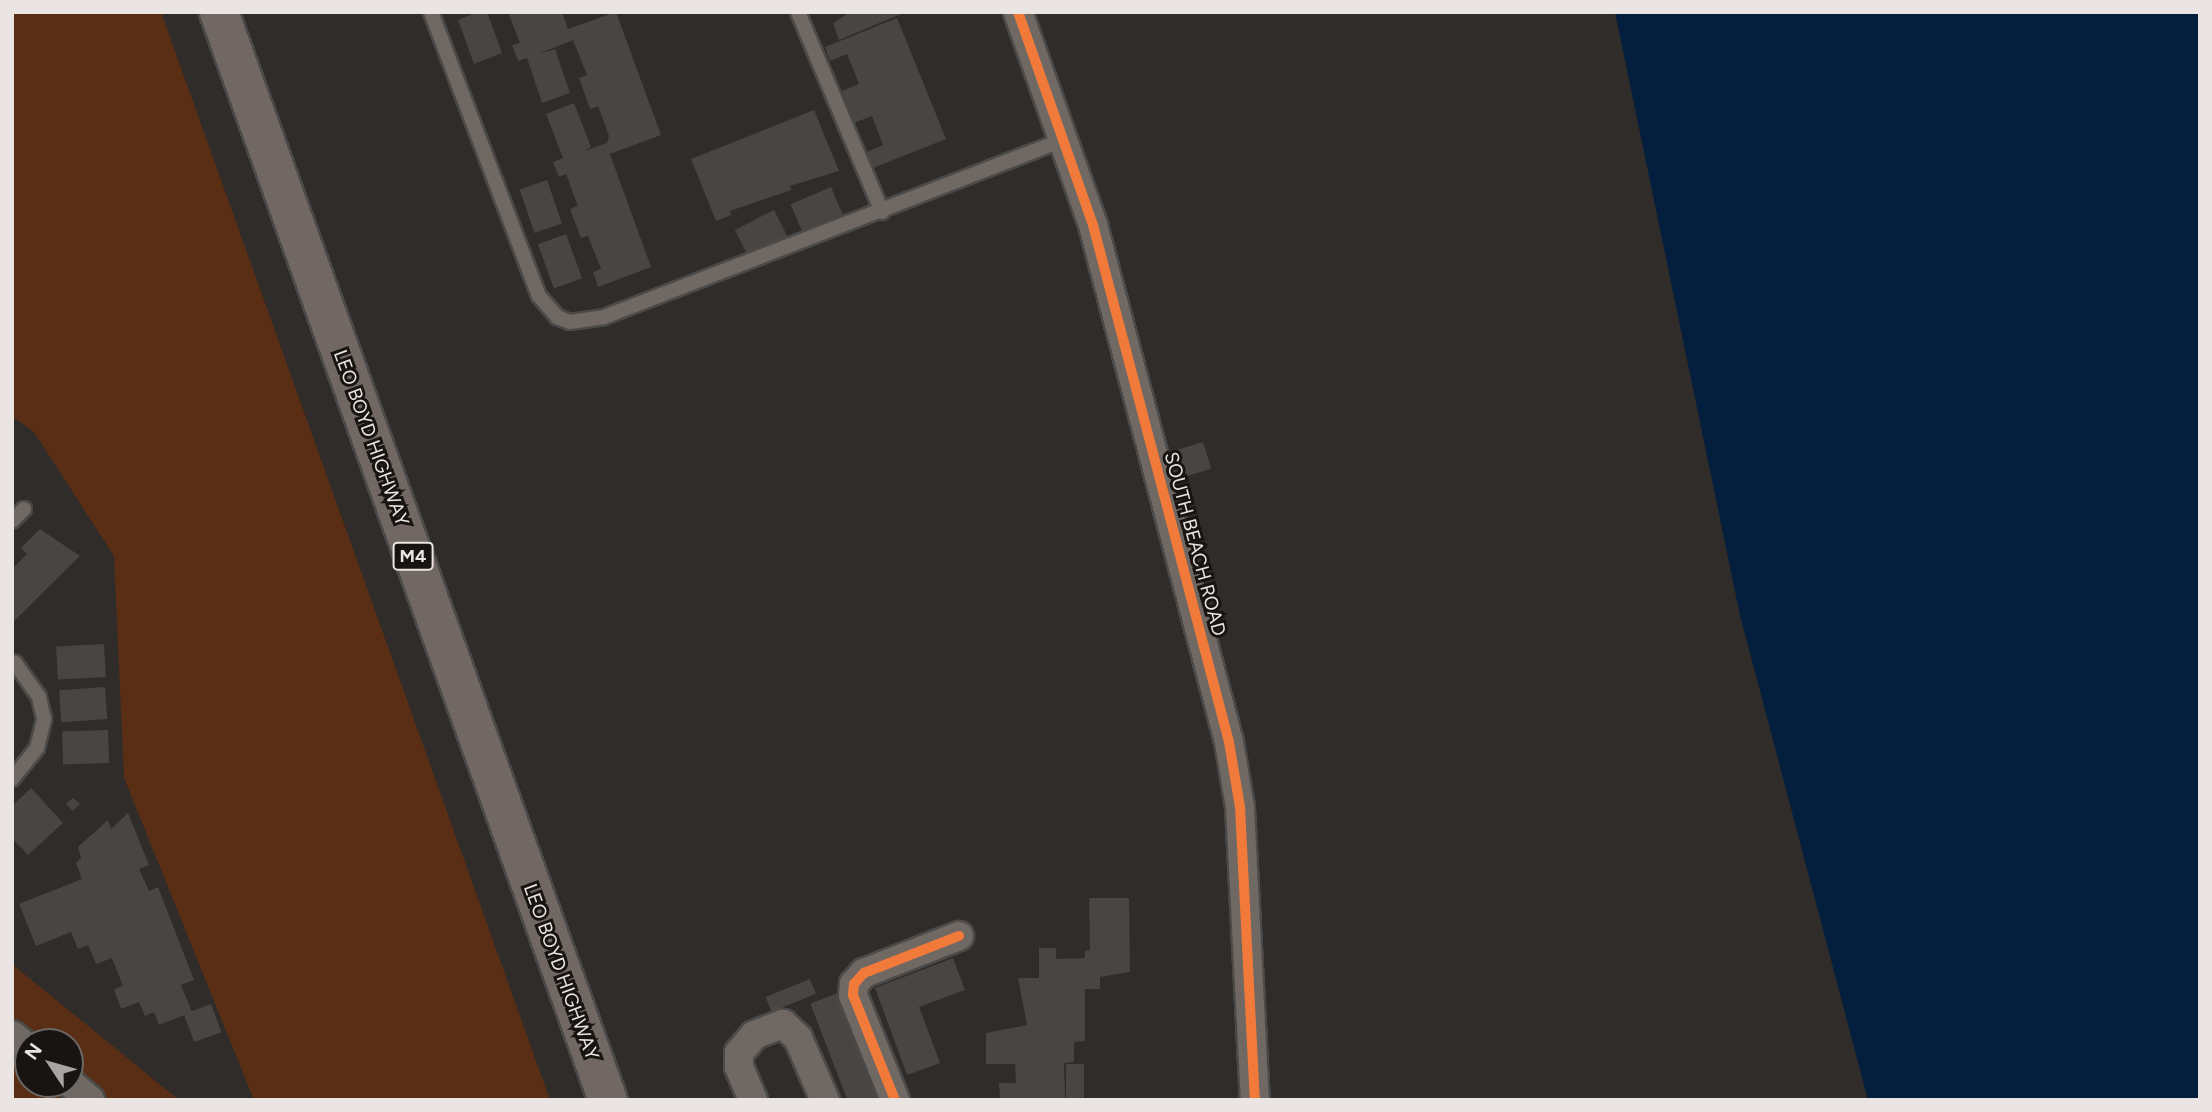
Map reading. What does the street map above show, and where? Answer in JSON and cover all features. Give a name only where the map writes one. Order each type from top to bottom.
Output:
[{"type":"main road","name":"LEO BOYD HIGHWAY","points":[[219,12],[608,1100]]},
{"type":"street","name":"SOUTH BEACH ROAD","points":[[1018,12],[1093,225],[1229,742],[1242,834],[1255,1100]]},
{"type":"street","points":[[895,1100],[853,995],[854,984],[864,973],[959,936]]},
{"type":"street","points":[[753,1100],[739,1067],[739,1053],[746,1042],[783,1024],[798,1038],[825,1100]]},
{"type":"lane","points":[[431,12],[539,296],[557,317],[583,322],[604,317],[1063,141]]},
{"type":"lane","points":[[798,12],[882,212]]},
{"type":"lane","points":[[12,521],[24,509]]},
{"type":"lane","points":[[12,779],[37,748],[44,719],[39,697],[15,663]]},
{"type":"shaded area","points":[[12,12],[161,12],[550,1100],[254,1100],[124,778],[114,556],[34,432],[12,416]]},
{"type":"shaded area","points":[[12,964],[179,1100],[12,1100]]},
{"type":"water","points":[[1615,12],[2200,12],[2200,1100],[1868,1100],[1740,615]]},
{"type":"building","points":[[478,12],[487,12],[502,53],[474,64],[458,20]]},
{"type":"building","points":[[508,12],[562,12],[568,29],[616,12],[661,135],[610,154],[651,267],[598,287],[593,272],[601,269],[588,236],[581,238],[570,209],[578,206],[566,174],[559,177],[553,162],[563,158],[546,114],[574,103],[591,147],[584,151],[607,143],[609,136],[598,106],[590,109],[579,78],[587,75],[573,40],[538,54],[555,49],[570,93],[542,103],[527,58],[518,61],[512,45],[520,43]]},
{"type":"building","points":[[850,12],[906,12],[839,40],[833,23]]},
{"type":"building","points":[[897,18],[946,139],[873,168],[867,152],[883,145],[872,116],[854,123],[842,91],[859,84],[847,54],[830,61],[825,47]]},
{"type":"building","points":[[814,110],[839,171],[790,186],[791,190],[730,211],[731,215],[716,221],[691,159]]},
{"type":"building","points":[[547,180],[562,223],[535,233],[520,189]]},
{"type":"building","points":[[831,187],[843,215],[802,232],[790,204]]},
{"type":"building","points":[[774,210],[788,237],[748,257],[735,230]]},
{"type":"building","points":[[566,234],[582,278],[554,288],[538,244]]},
{"type":"building","points":[[1203,442],[1211,469],[1182,478],[1173,451]]},
{"type":"building","points":[[40,529],[80,556],[12,623],[12,569],[27,554],[21,548]]},
{"type":"building","points":[[104,644],[106,677],[58,679],[56,647]]},
{"type":"building","points":[[105,687],[107,719],[61,722],[59,690]]},
{"type":"building","points":[[108,730],[109,763],[63,765],[62,732]]},
{"type":"building","points":[[31,788],[63,823],[28,855],[12,838],[12,806]]},
{"type":"building","points":[[73,798],[80,804],[73,811],[66,804]]},
{"type":"building","points":[[128,813],[149,865],[139,869],[149,891],[158,887],[194,980],[181,985],[192,1012],[159,1025],[154,1012],[145,1016],[139,1002],[121,1009],[114,989],[123,986],[112,958],[96,964],[88,945],[78,949],[71,932],[36,946],[19,904],[82,879],[76,863],[81,858],[78,847],[108,820],[111,829]]},
{"type":"building","points":[[1089,898],[1129,898],[1130,972],[1100,977],[1100,989],[1085,989],[1085,1041],[1074,1042],[1074,1062],[1064,1063],[1065,1100],[1000,1100],[999,1083],[1016,1083],[1015,1064],[986,1064],[986,1033],[1027,1025],[1018,978],[1039,978],[1039,948],[1056,948],[1056,959],[1085,958],[1085,951],[1090,950]]},
{"type":"building","points":[[953,958],[965,990],[919,1007],[940,1063],[907,1075],[875,988]]},
{"type":"building","points":[[810,979],[816,994],[771,1012],[765,997]]},
{"type":"building","points":[[843,991],[885,1100],[847,1100],[810,1004]]},
{"type":"building","points":[[211,1004],[221,1032],[194,1042],[184,1014]]},
{"type":"building","points":[[1066,1064],[1084,1064],[1084,1100],[1066,1100]]},
{"type":"cycle path","points":[[1018,12],[1093,225],[1229,742],[1240,807],[1255,1100]]},
{"type":"cycle path","points":[[895,1100],[853,995],[854,984],[864,973],[959,936]]}]
